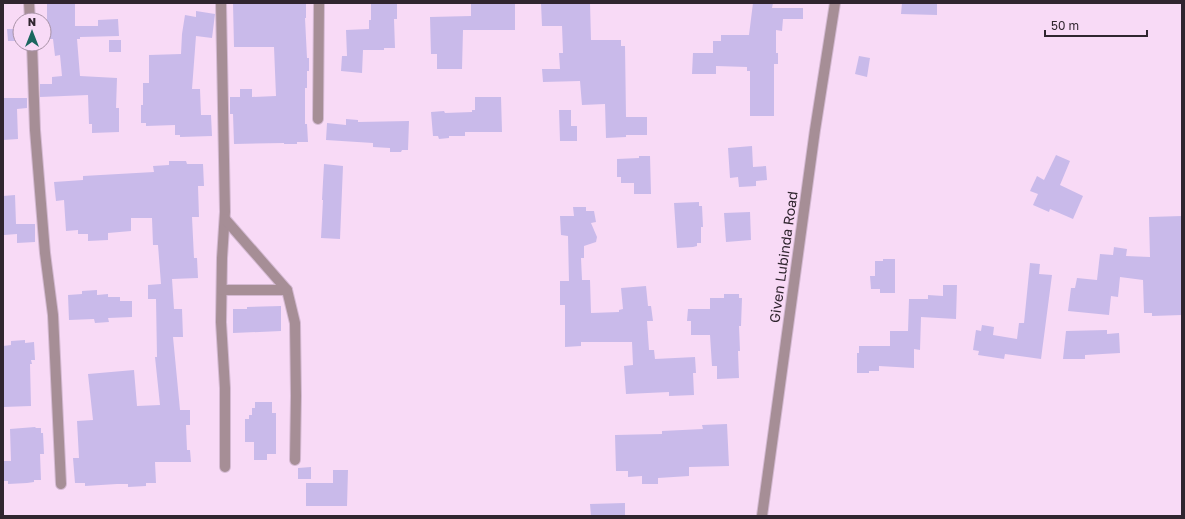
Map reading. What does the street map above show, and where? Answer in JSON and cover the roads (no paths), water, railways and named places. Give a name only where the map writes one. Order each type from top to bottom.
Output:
[{"type":"street","points":[[221,3],[225,161],[225,219],[222,258],[222,345],[225,388],[225,466]]},
{"type":"street","points":[[318,119],[319,3]]},
{"type":"street","name":"Given Lubinda Road","points":[[762,516],[815,130],[835,3]]},
{"type":"street","points":[[32,52],[35,130],[45,253],[52,315],[61,484]]},
{"type":"street","points":[[225,219],[287,290],[295,323],[295,460]]},
{"type":"street","points":[[222,290],[287,290]]}]
